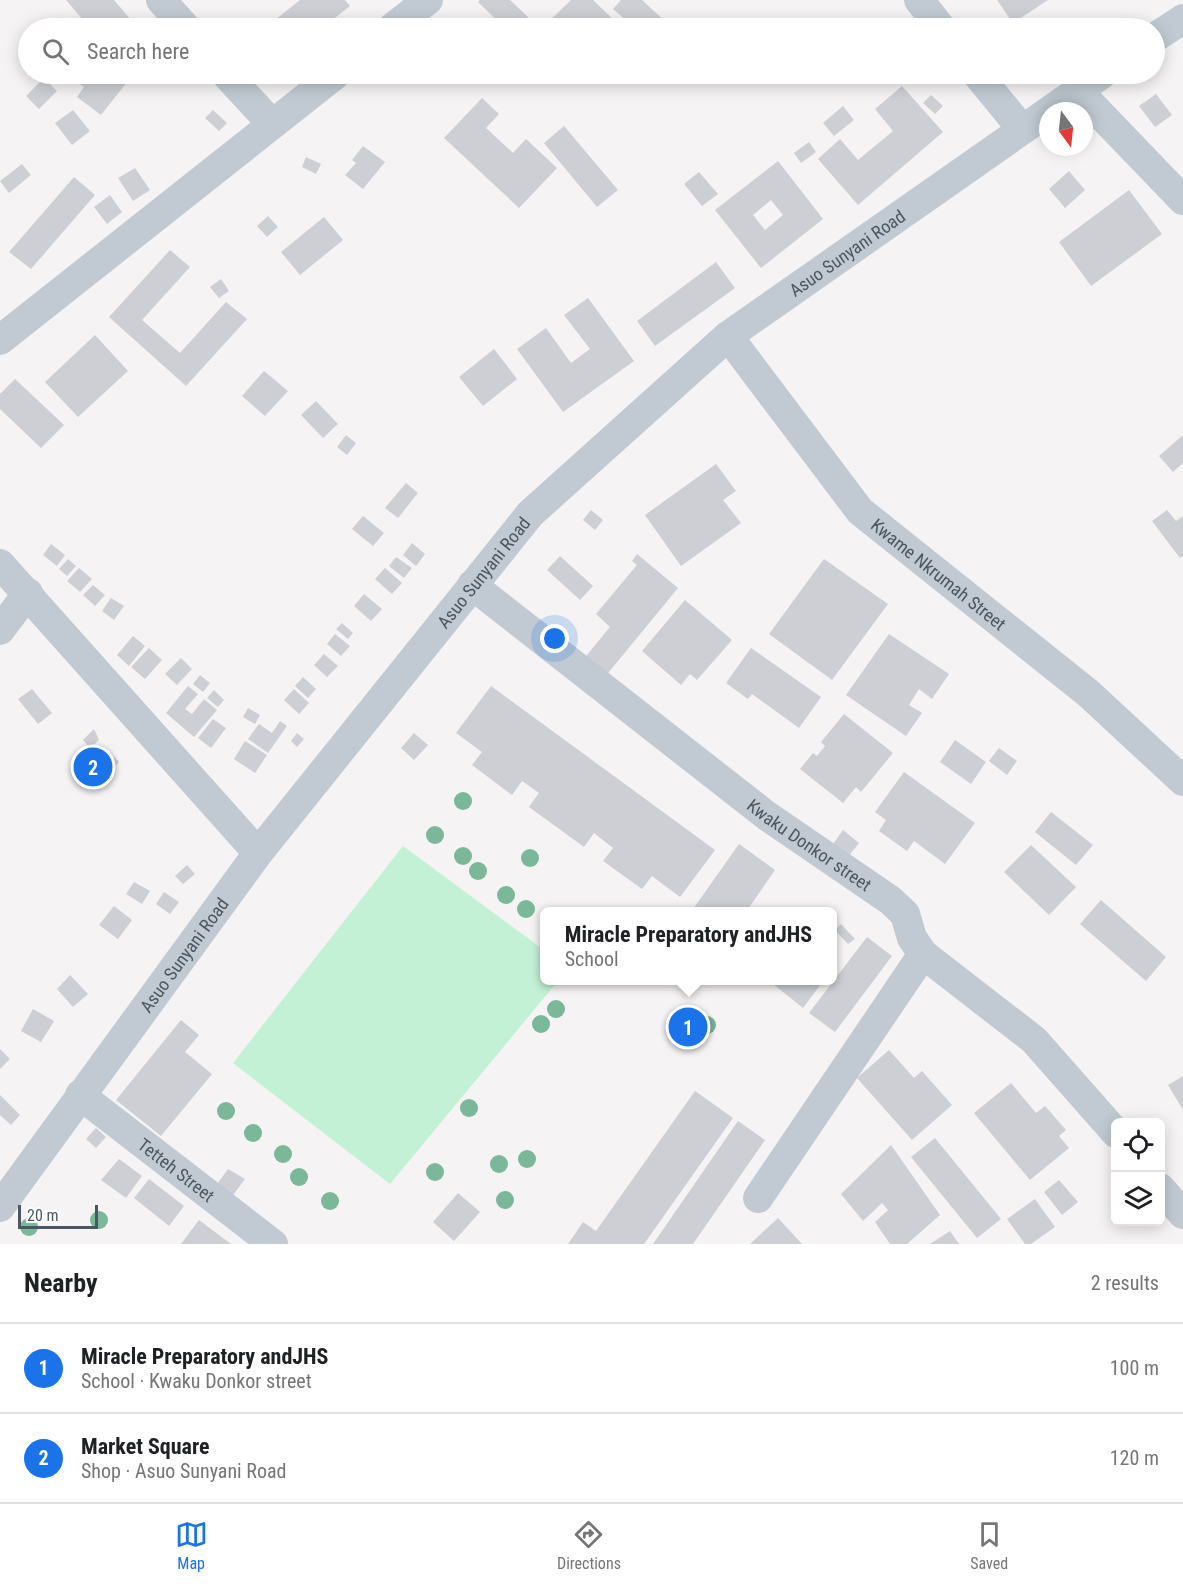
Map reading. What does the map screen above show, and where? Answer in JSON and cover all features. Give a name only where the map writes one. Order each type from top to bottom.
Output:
[{"type":"street","points":[[161,0],[177,18]]},
{"type":"street","points":[[405,18],[428,0]]},
{"type":"street","points":[[919,0],[933,18]]},
{"type":"street","points":[[1165,31],[1183,19]]},
{"type":"street","points":[[235,84],[272,124]]},
{"type":"street","points":[[0,340],[323,84]]},
{"type":"street","points":[[985,84],[1022,129]]},
{"type":"street","name":"Asuo Sunyani Road","points":[[0,1207],[258,853],[531,514],[728,336],[1086,84]]},
{"type":"street","points":[[1077,90],[1183,200]]},
{"type":"street","name":"Kwame Nkrumah Street","points":[[728,336],[860,512],[1088,693],[1183,781]]},
{"type":"street","points":[[0,564],[258,853]]},
{"type":"street","name":"Kwaku Donkor street","points":[[472,585],[767,816],[890,900],[905,914],[912,938],[923,954],[1034,1040],[1111,1128]]},
{"type":"street","points":[[0,630],[28,593]]},
{"type":"street","points":[[758,1198],[923,954]]},
{"type":"street","name":"Tetteh Street","points":[[80,1095],[273,1244]]},
{"type":"street","points":[[1165,1193],[1183,1214]]},
{"type":"green space","points":[[403,846],[540,947],[540,985],[555,985],[390,1184],[233,1063]]},
{"type":"building","points":[[66,0],[114,0],[129,18],[81,18]]},
{"type":"building","points":[[300,0],[345,0],[350,6],[335,18],[278,18]]},
{"type":"building","points":[[480,0],[510,0],[528,17],[495,18],[478,2]]},
{"type":"building","points":[[571,0],[593,0],[612,18],[552,18]]},
{"type":"building","points":[[621,0],[642,0],[662,18],[623,18],[613,9]]},
{"type":"building","points":[[997,0],[1048,0],[1021,18],[1010,18]]},
{"type":"building","points":[[38,84],[50,84],[57,91],[39,109],[26,96]]},
{"type":"building","points":[[80,84],[125,84],[101,115],[77,97],[84,87]]},
{"type":"building","points":[[902,86],[943,132],[858,205],[818,159],[840,139],[858,160],[893,131],[875,109]]},
{"type":"building","points":[[1156,94],[1172,115],[1155,127],[1139,106]]},
{"type":"building","points":[[931,95],[943,106],[935,114],[923,103]]},
{"type":"building","points":[[482,98],[499,114],[486,128],[513,153],[526,139],[557,168],[519,208],[444,138]]},
{"type":"building","points":[[843,106],[854,120],[834,136],[823,123]]},
{"type":"building","points":[[73,110],[90,131],[72,145],[55,123]]},
{"type":"building","points":[[213,110],[227,123],[219,131],[205,118]]},
{"type":"building","points":[[564,126],[618,190],[597,207],[544,143]]},
{"type":"building","points":[[809,142],[816,152],[801,163],[794,153]]},
{"type":"building","points":[[363,146],[385,162],[363,189],[345,175],[356,163],[352,160]]},
{"type":"building","points":[[306,157],[321,164],[316,174],[302,167]]},
{"type":"building","points":[[778,161],[823,219],[761,268],[715,210]],"holes":[[[771,200],[783,215],[765,230],[753,215]]]},
{"type":"building","points":[[22,164],[31,175],[9,193],[0,181]]},
{"type":"building","points":[[135,168],[150,190],[133,201],[118,178]]},
{"type":"building","points":[[1069,171],[1085,190],[1065,208],[1049,189]]},
{"type":"building","points":[[699,172],[718,194],[702,206],[684,184]]},
{"type":"building","points":[[74,177],[95,195],[31,269],[9,252]]},
{"type":"building","points":[[1129,190],[1162,234],[1091,286],[1059,242]]},
{"type":"building","points":[[110,195],[122,212],[107,224],[94,207]]},
{"type":"building","points":[[268,216],[278,227],[267,237],[257,226]]},
{"type":"building","points":[[324,217],[343,240],[300,275],[281,252]]},
{"type":"building","points":[[170,250],[190,267],[142,320],[180,353],[226,302],[247,319],[186,386],[109,317]]},
{"type":"building","points":[[716,262],[735,288],[655,346],[637,321]]},
{"type":"building","points":[[221,279],[229,291],[219,298],[210,287]]},
{"type":"building","points":[[588,298],[634,361],[563,412],[517,349],[546,328],[571,363],[590,349],[564,315]]},
{"type":"building","points":[[95,335],[128,371],[78,417],[45,382]]},
{"type":"building","points":[[494,349],[517,379],[483,406],[459,377]]},
{"type":"building","points":[[264,371],[288,391],[265,416],[242,396]]},
{"type":"building","points":[[15,379],[64,425],[41,448],[0,409],[0,394]]},
{"type":"building","points":[[316,401],[338,424],[323,438],[301,415]]},
{"type":"building","points":[[346,435],[356,443],[347,455],[337,447]]},
{"type":"building","points":[[1183,435],[1183,463],[1173,472],[1159,456]]},
{"type":"building","points":[[716,464],[736,491],[723,500],[741,523],[681,566],[645,515]]},
{"type":"building","points":[[406,483],[418,493],[398,518],[385,508]]},
{"type":"building","points":[[591,510],[603,520],[595,530],[583,520]]},
{"type":"building","points":[[1167,510],[1176,521],[1183,516],[1183,556],[1180,558],[1152,521]]},
{"type":"building","points":[[363,516],[384,533],[373,546],[352,529]]},
{"type":"building","points":[[412,543],[425,554],[416,566],[403,555]]},
{"type":"building","points":[[51,544],[65,555],[57,566],[43,555]]},
{"type":"building","points":[[637,554],[678,588],[604,678],[582,661],[610,627],[596,614],[637,565],[632,561]]},
{"type":"building","points":[[560,556],[593,586],[580,600],[547,570]]},
{"type":"building","points":[[396,557],[412,568],[404,578],[389,566]]},
{"type":"building","points":[[68,559],[76,566],[67,576],[59,569]]},
{"type":"building","points":[[824,559],[888,604],[832,680],[769,634]]},
{"type":"building","points":[[79,568],[92,579],[80,592],[67,581]]},
{"type":"building","points":[[385,568],[402,583],[392,594],[375,579]]},
{"type":"building","points":[[93,585],[105,595],[95,606],[83,595]]},
{"type":"building","points":[[364,594],[382,609],[371,621],[354,606]]},
{"type":"building","points":[[111,598],[124,606],[114,620],[102,611]]},
{"type":"building","points":[[685,600],[732,640],[697,680],[690,674],[681,685],[642,651]]},
{"type":"building","points":[[342,623],[353,633],[348,639],[336,629]]},
{"type":"building","points":[[335,634],[350,646],[341,656],[327,644]]},
{"type":"building","points":[[889,634],[949,674],[932,699],[919,689],[909,705],[922,713],[906,736],[846,695]]},
{"type":"building","points":[[133,636],[145,646],[129,666],[117,655]]},
{"type":"building","points":[[149,648],[162,660],[145,679],[131,667]]},
{"type":"building","points":[[751,648],[821,697],[799,728],[752,694],[748,699],[726,683]]},
{"type":"building","points":[[324,654],[338,666],[327,677],[314,665]]},
{"type":"building","points":[[181,658],[192,669],[177,685],[165,674]]},
{"type":"building","points":[[200,675],[210,683],[203,692],[193,684]]},
{"type":"building","points":[[303,677],[316,689],[308,698],[295,686]]},
{"type":"building","points":[[188,686],[198,694],[185,709],[192,714],[204,699],[217,710],[194,737],[166,713]]},
{"type":"building","points":[[491,686],[715,850],[680,897],[652,876],[642,889],[603,861],[613,848],[594,833],[584,847],[529,807],[539,793],[522,781],[512,795],[472,765],[482,752],[456,733]]},
{"type":"building","points":[[32,689],[52,713],[38,724],[18,699]]},
{"type":"building","points":[[294,689],[309,703],[299,714],[284,700]]},
{"type":"building","points":[[214,690],[224,700],[218,707],[207,698]]},
{"type":"building","points":[[248,708],[260,715],[255,724],[243,717]]},
{"type":"building","points":[[844,714],[893,753],[861,792],[856,787],[843,803],[800,769],[813,753],[817,756],[825,746],[821,742]]},
{"type":"building","points":[[213,719],[226,728],[211,748],[198,738]]},
{"type":"building","points":[[280,721],[287,726],[268,753],[248,739],[259,724],[272,733]]},
{"type":"building","points":[[94,729],[99,740],[90,748],[83,740]]},
{"type":"building","points":[[297,733],[304,739],[297,747],[291,741]]},
{"type":"building","points":[[414,733],[428,745],[414,760],[401,748]]},
{"type":"building","points":[[955,740],[986,762],[971,784],[940,762]]},
{"type":"building","points":[[245,741],[267,755],[255,773],[234,759]]},
{"type":"building","points":[[999,748],[1017,761],[1007,775],[989,761]]},
{"type":"building","points":[[108,751],[119,762],[109,772],[98,761]]},
{"type":"building","points":[[904,772],[975,823],[945,864],[914,841],[907,851],[879,831],[886,820],[875,812]]},
{"type":"building","points":[[1051,812],[1093,845],[1076,865],[1035,832]]},
{"type":"building","points":[[843,830],[859,843],[848,857],[833,844]]},
{"type":"building","points":[[739,844],[775,870],[749,907],[695,907]]},
{"type":"building","points":[[1031,845],[1076,887],[1049,915],[1004,872]]},
{"type":"building","points":[[187,865],[195,874],[183,884],[175,876]]},
{"type":"building","points":[[134,882],[150,891],[142,904],[126,894]]},
{"type":"building","points":[[164,892],[179,902],[170,914],[156,904]]},
{"type":"building","points":[[1101,900],[1166,957],[1146,981],[1080,924]]},
{"type":"building","points":[[114,906],[132,920],[118,939],[99,925]]},
{"type":"building","points":[[841,924],[855,939],[848,944],[837,932],[837,928]]},
{"type":"building","points":[[867,937],[892,956],[835,1032],[809,1013],[830,985],[837,985],[837,976]]},
{"type":"building","points":[[70,975],[88,994],[73,1007],[57,989]]},
{"type":"building","points":[[774,985],[820,985],[803,1008]]},
{"type":"building","points":[[33,1009],[54,1021],[41,1042],[21,1031]]},
{"type":"building","points":[[181,1020],[199,1035],[185,1052],[212,1074],[161,1136],[116,1100]]},
{"type":"building","points":[[0,1049],[10,1059],[0,1069]]},
{"type":"building","points":[[889,1050],[914,1078],[922,1071],[952,1105],[912,1140],[857,1078]]},
{"type":"building","points":[[1183,1076],[1183,1110],[1168,1085]]},
{"type":"building","points":[[1011,1083],[1036,1113],[1045,1106],[1066,1130],[1059,1136],[1069,1148],[1030,1180],[974,1113]]},
{"type":"building","points":[[695,1091],[733,1118],[644,1244],[568,1244],[583,1222],[596,1231]]},
{"type":"building","points":[[0,1095],[20,1115],[11,1125],[0,1115]]},
{"type":"building","points":[[738,1121],[765,1140],[693,1244],[653,1244]]},
{"type":"building","points":[[96,1128],[106,1137],[96,1148],[86,1139]]},
{"type":"building","points":[[935,1138],[1001,1219],[977,1238],[911,1157]]},
{"type":"building","points":[[891,1145],[940,1215],[907,1244],[890,1244],[875,1222],[888,1210],[882,1203],[863,1221],[841,1194]]},
{"type":"building","points":[[119,1159],[142,1176],[126,1198],[101,1180]]},
{"type":"building","points":[[228,1169],[245,1179],[231,1198],[215,1187]]},
{"type":"building","points":[[149,1179],[184,1206],[169,1226],[134,1198]]},
{"type":"building","points":[[1059,1180],[1078,1202],[1062,1215],[1044,1192]]},
{"type":"building","points":[[458,1193],[480,1212],[454,1241],[433,1222]]},
{"type":"building","points":[[1035,1199],[1055,1227],[1031,1244],[1025,1244],[1007,1219]]},
{"type":"building","points":[[778,1218],[802,1244],[750,1244]]},
{"type":"building","points":[[199,1220],[231,1244],[181,1244]]},
{"type":"building","points":[[950,1231],[959,1244],[930,1244]]},
{"type":"place","name":"Market Square","points":[[93,767]]},
{"type":"place","name":"Miracle Preparatory andJHS","points":[[688,1027]]}]
